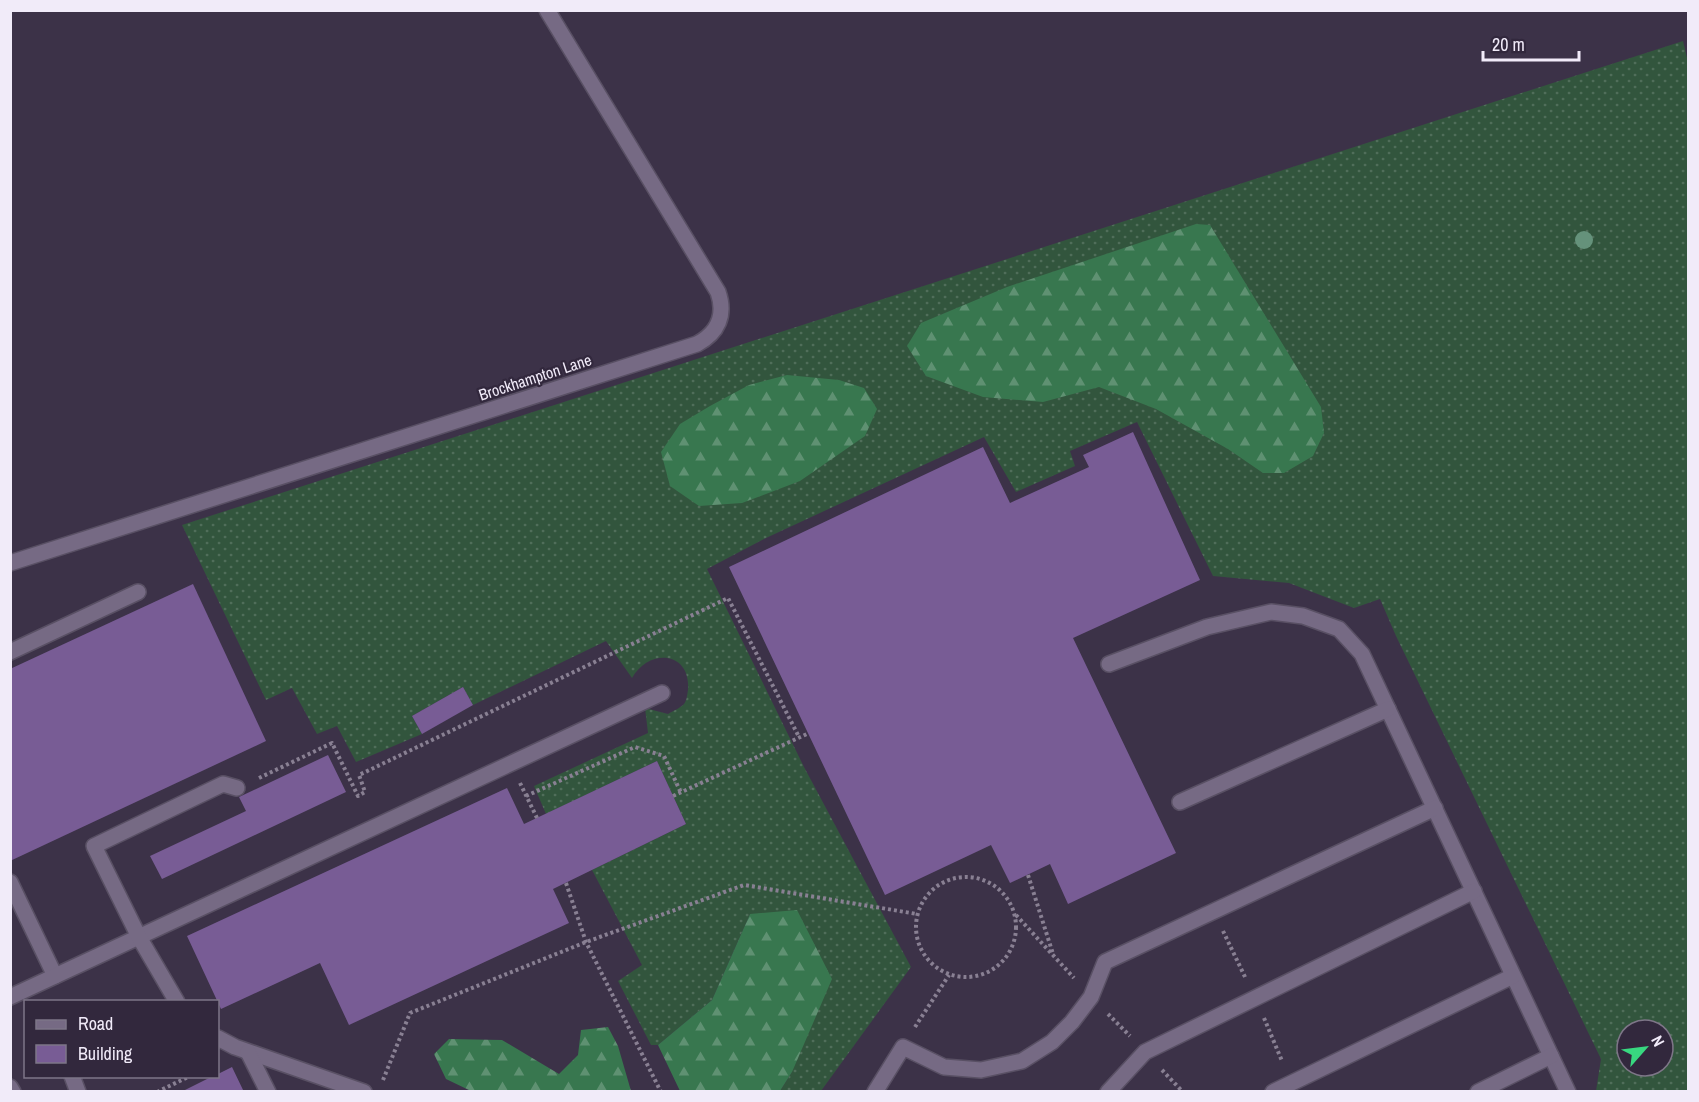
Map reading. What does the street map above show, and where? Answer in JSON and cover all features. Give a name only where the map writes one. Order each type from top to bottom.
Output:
[{"type":"street","name":"Brockhampton Lane","points":[[10,563],[697,344],[713,332],[719,323],[721,313],[718,292],[547,10]]},
{"type":"street","points":[[10,652],[138,592]]},
{"type":"street","points":[[1109,664],[1207,627],[1271,612],[1303,616],[1339,629],[1362,654],[1568,1092]]},
{"type":"street","points":[[10,997],[33,995],[55,976],[662,693]]},
{"type":"street","points":[[1180,802],[1388,710]]},
{"type":"street","points":[[176,1000],[139,937],[94,846],[223,784],[237,788]]},
{"type":"street","points":[[874,1092],[903,1047],[944,1068],[981,1070],[1022,1061],[1052,1042],[1072,1022],[1091,996],[1105,962],[1435,808]]},
{"type":"street","points":[[10,882],[55,976]]},
{"type":"street","points":[[1108,1092],[1145,1052],[1474,891]]},
{"type":"street","points":[[1273,1092],[1514,976]]},
{"type":"street","points":[[219,1038],[248,1052],[364,1092]]},
{"type":"street","points":[[248,1052],[267,1092]]},
{"type":"street","points":[[1478,1092],[1551,1056]]},
{"type":"street","points":[[72,1078],[78,1092]]},
{"type":"street","points":[[10,1087],[12,1092]]},
{"type":"path","points":[[237,788],[332,743],[358,796],[365,792],[359,775],[728,598],[799,737]]},
{"type":"path","points":[[673,796],[808,733]]},
{"type":"path","points":[[526,796],[635,747],[664,756],[681,793]]},
{"type":"path","points":[[511,763],[537,818]]},
{"type":"path","points":[[1028,875],[1054,957]]},
{"type":"path","points":[[1015,914],[1016,936],[1008,957],[992,972],[970,978],[949,975],[930,963],[920,948],[916,932],[917,914],[925,898],[937,886],[955,878],[975,877],[993,884],[1007,897],[1015,914],[1091,996]]},
{"type":"path","points":[[566,883],[586,942],[661,1092]]},
{"type":"path","points":[[382,1082],[410,1013],[586,942],[744,885],[917,914]]},
{"type":"path","points":[[903,1047],[949,975]]},
{"type":"path","points":[[157,1092],[188,1078]]},
{"type":"green space","points":[[1683,41],[1688,62],[1688,1091],[1596,1091],[1601,1059],[1380,599],[1354,608],[1289,583],[1213,576],[1137,422],[1070,451],[1075,466],[1016,492],[984,437],[766,538],[707,569],[804,767],[911,967],[821,1091],[780,1091],[792,1072],[750,914],[712,1000],[658,1045],[651,1045],[618,981],[642,965],[592,870],[686,824],[657,761],[546,814],[534,786],[648,733],[645,708],[668,714],[682,705],[687,696],[687,677],[683,667],[676,661],[658,658],[639,668],[632,678],[606,641],[473,705],[463,687],[412,716],[422,734],[356,762],[337,726],[317,734],[292,688],[266,700],[182,525]]},
{"type":"green space","points":[[1196,224],[1210,225],[1321,407],[1324,433],[1313,456],[1284,473],[1263,473],[1228,449],[1156,409],[1099,387],[1043,402],[983,397],[926,376],[907,346],[921,323],[1007,287]]},
{"type":"green space","points":[[787,375],[839,380],[864,388],[877,409],[865,436],[800,481],[742,503],[699,506],[670,486],[661,452],[680,424],[749,385]]},
{"type":"green space","points":[[797,910],[832,979],[792,1072],[780,1091],[680,1091],[658,1045],[712,1000],[750,914]]},
{"type":"green space","points":[[608,1027],[618,1046],[631,1091],[471,1091],[446,1079],[434,1054],[449,1039],[502,1040],[559,1074],[578,1055],[581,1030]]},
{"type":"building","points":[[1133,432],[1200,580],[1073,638],[1176,853],[1068,904],[1050,864],[1010,883],[991,845],[885,895],[729,567],[983,447],[1010,503],[1089,467],[1083,455]]},
{"type":"building","points":[[193,584],[266,741],[10,861],[10,669]]},
{"type":"building","points":[[463,687],[473,705],[422,734],[412,716]]},
{"type":"building","points":[[328,755],[346,792],[162,879],[150,856],[246,811],[239,797]]},
{"type":"building","points":[[657,761],[686,824],[553,889],[569,923],[349,1025],[320,963],[221,1009],[219,1000],[217,1000],[187,936],[507,788],[524,824]]},
{"type":"building","points":[[232,1067],[244,1092],[181,1092],[209,1078],[219,1078],[219,1074]]}]
